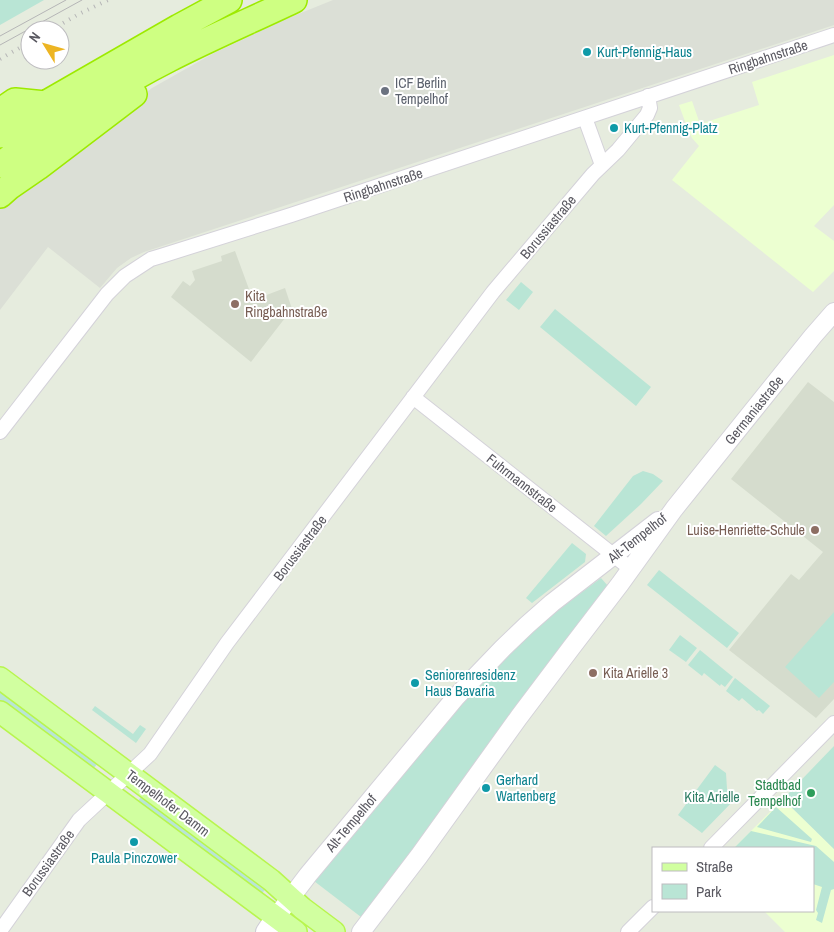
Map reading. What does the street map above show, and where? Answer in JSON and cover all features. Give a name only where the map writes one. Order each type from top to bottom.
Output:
[{"type":"highway","points":[[0,135],[45,104],[179,26],[229,0]]},
{"type":"highway","points":[[0,165],[92,103],[168,59],[294,0]]},
{"type":"highway","points":[[0,194],[150,83],[168,59]]},
{"type":"highway","points":[[0,111],[16,101],[45,104]]},
{"type":"main road","name":"Tempelhofer Damm","points":[[0,678],[271,880],[302,908],[334,932]]},
{"type":"main road","name":"Tempelhofer Damm","points":[[0,712],[108,792],[271,925],[296,932]]},
{"type":"street","name":"Ringbahnstraße","points":[[0,432],[107,294],[125,276],[151,260],[834,35]]},
{"type":"street","name":"Borussiastraße","points":[[0,931],[80,820],[150,754],[227,643],[499,285],[593,174],[618,150],[650,111],[648,96]]},
{"type":"street","points":[[585,118],[602,165]]},
{"type":"street","name":"Germaniastraße","points":[[674,509],[834,312]]},
{"type":"street","name":"Fuhrmannstraße","points":[[413,397],[631,569]]},
{"type":"street","name":"Alt-Tempelhof","points":[[271,925],[290,898],[437,719],[476,675],[552,603],[674,509]]},
{"type":"street","name":"Alt-Tempelhof","points":[[361,932],[420,856],[539,690],[674,509]]},
{"type":"street","points":[[712,847],[834,723]]},
{"type":"street","points":[[628,932],[652,908]]},
{"type":"shaded area","points":[[333,0],[834,0],[834,25],[144,252],[117,268],[100,288],[48,247],[0,310],[0,205],[152,88],[214,53],[286,19]]},
{"type":"shaded area","points":[[834,55],[834,205],[814,226],[834,241],[834,271],[813,292],[672,180],[699,146],[692,138],[679,105],[692,101],[700,124],[759,105],[752,82]]},
{"type":"shaded area","name":"Kita Ringbahnstraße","points":[[235,251],[253,300],[285,288],[292,309],[251,362],[171,297],[183,281],[190,286],[195,280],[192,271],[222,261],[221,256]]},
{"type":"shaded area","name":"Luise-Henriette-Schule","points":[[808,382],[834,402],[834,699],[816,718],[729,650],[791,574],[799,580],[823,552],[731,479]]},
{"type":"shaded area","points":[[783,799],[834,849],[834,932],[785,932],[765,912],[814,912],[814,847],[735,847]]},
{"type":"green space","points":[[0,0],[44,0],[0,25]]},
{"type":"green space","points":[[521,282],[533,292],[519,310],[506,300]]},
{"type":"green space","points":[[555,309],[651,387],[636,406],[540,327]]},
{"type":"green space","points":[[643,471],[653,474],[663,481],[606,536],[594,526],[633,476]]},
{"type":"green space","points":[[572,543],[586,554],[585,562],[532,603],[526,598]]},
{"type":"green space","points":[[659,570],[739,633],[727,648],[647,585]]},
{"type":"green space","points":[[601,578],[608,586],[542,671],[410,856],[361,917],[314,881],[483,680],[558,610]]},
{"type":"green space","points":[[834,612],[834,682],[819,698],[785,667]]},
{"type":"green space","points":[[680,635],[697,648],[686,662],[669,650]]},
{"type":"green space","points":[[700,650],[733,677],[725,687],[721,684],[720,686],[704,673],[702,676],[688,665]]},
{"type":"green space","points":[[735,678],[770,706],[763,714],[742,698],[739,701],[726,691]]},
{"type":"green space","points":[[0,690],[98,763],[93,769],[0,700]]},
{"type":"green space","points":[[95,706],[133,734],[140,725],[146,729],[136,743],[92,710]]},
{"type":"green space","name":"Stadtbad Tempelhof","points":[[834,746],[834,849],[783,799]]},
{"type":"green space","name":"Kita Arielle","points":[[715,765],[726,773],[727,789],[737,797],[702,833],[678,815]]},
{"type":"green space","points":[[142,796],[266,888],[261,895],[137,802]]},
{"type":"green space","points":[[776,807],[812,839],[811,842],[757,827]]},
{"type":"green space","points":[[751,831],[816,846],[834,862],[834,889],[831,890],[822,923],[816,920],[818,913],[816,910],[822,887],[814,884],[814,847],[735,847]]},
{"type":"tram line","points":[[0,36],[66,0]]},
{"type":"tram line","points":[[0,45],[82,0]]},
{"type":"railway","points":[[68,20],[108,0]]},
{"type":"railway","points":[[0,59],[20,48]]},
{"type":"place","name":"Kurt-Pfennig-Haus","points":[[587,52]]},
{"type":"place","name":"ICF Berlin Tempelhof","points":[[385,91]]},
{"type":"place","name":"Kurt-Pfennig-Platz","points":[[614,128]]},
{"type":"place","name":"Kita Ringbahnstraße","points":[[235,304]]},
{"type":"place","name":"Luise-Henriette-Schule","points":[[815,530]]},
{"type":"place","name":"Kita Arielle 3","points":[[593,673]]},
{"type":"place","name":"Seniorenresidenz Haus Bavaria","points":[[415,683]]},
{"type":"place","name":"Gerhard Wartenberg","points":[[486,788]]},
{"type":"place","name":"Stadtbad Tempelhof","points":[[811,793]]},
{"type":"place","name":"Paula Pinczower","points":[[134,842]]}]
